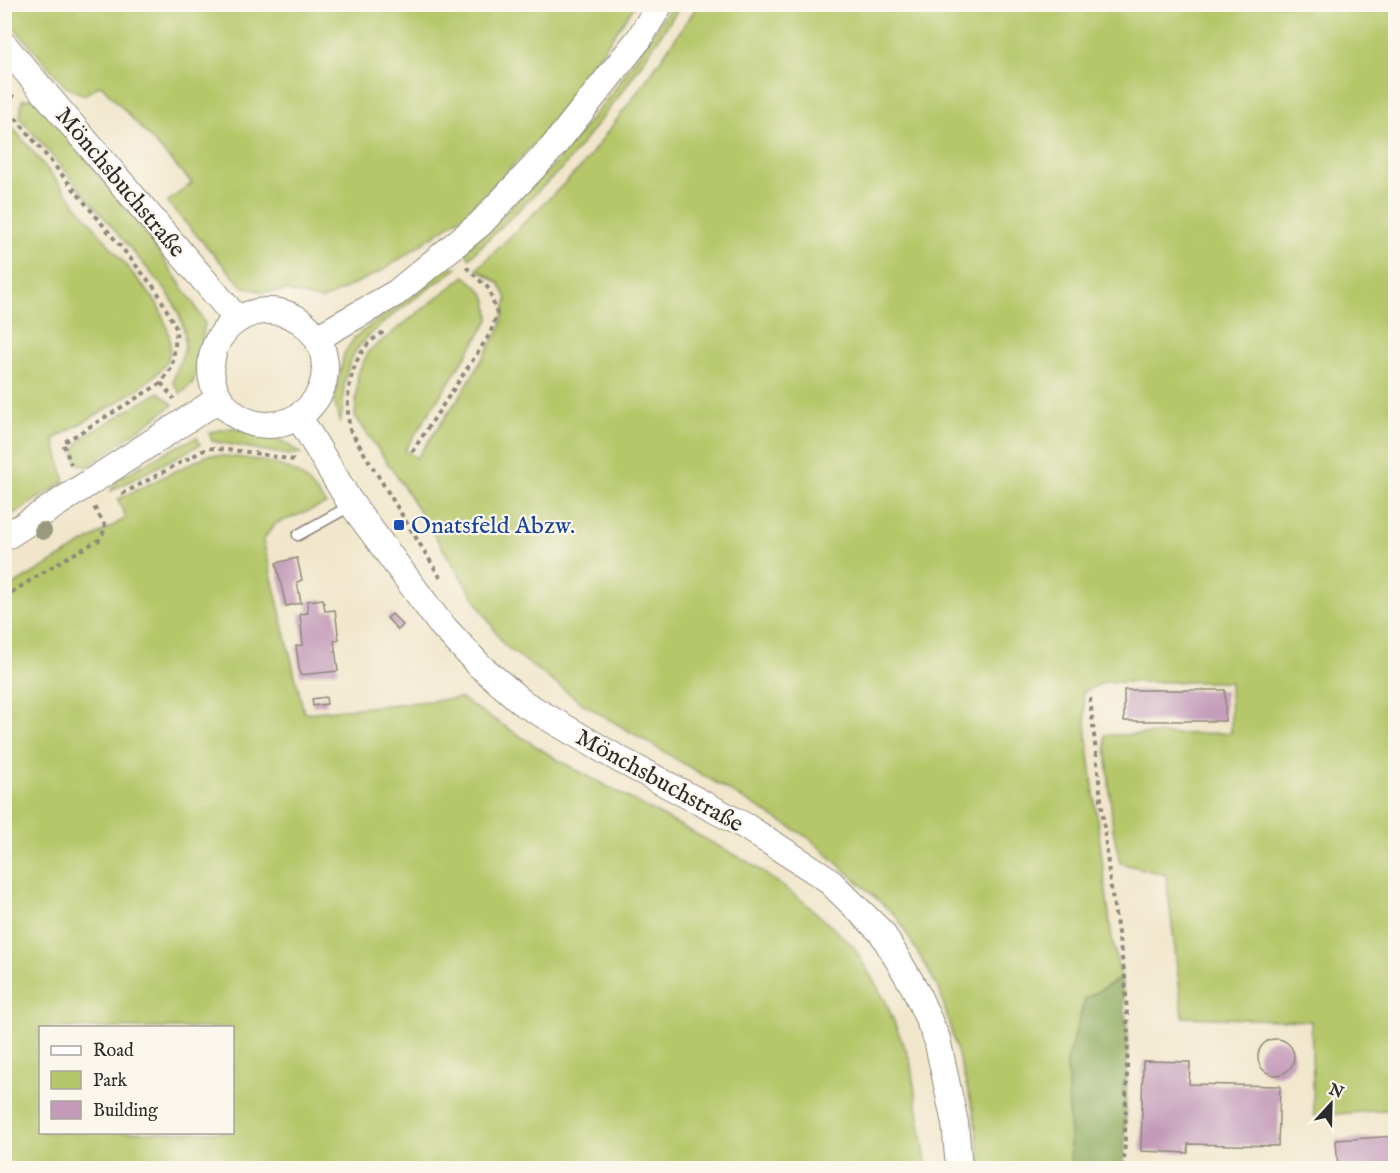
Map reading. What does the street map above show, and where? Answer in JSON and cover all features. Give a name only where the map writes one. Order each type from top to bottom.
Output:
[{"type":"street","points":[[317,338],[396,293],[480,224],[552,148],[639,39],[660,4]]},
{"type":"street","name":"Mönchsbuchstraße","points":[[4,45],[237,320]]},
{"type":"street","points":[[272,311],[290,315],[305,325],[317,338],[324,355],[325,373],[322,390],[312,405],[299,417],[282,424],[264,426],[247,422],[231,413],[219,399],[212,382],[210,364],[214,347],[224,332],[237,320],[254,313],[272,311]]},
{"type":"street","points":[[4,538],[88,500],[219,399]]},
{"type":"street","name":"Mönchsbuchstraße","points":[[299,417],[352,505],[439,622],[479,664],[522,703],[617,758],[745,826],[826,878],[882,933],[915,989],[937,1039],[955,1123],[959,1168]]},
{"type":"lane","points":[[298,535],[352,505]]},
{"type":"path","points":[[4,104],[157,291],[177,330],[172,367],[161,383],[63,443],[88,500],[106,527],[99,540],[4,597]]},
{"type":"path","points":[[412,452],[490,334],[497,314],[489,289],[447,251]]},
{"type":"path","points":[[350,430],[444,583]]},
{"type":"path","points":[[114,499],[208,448],[298,461]]},
{"type":"path","points":[[88,500],[103,504]]},
{"type":"path","points":[[87,515],[88,500]]},
{"type":"path","points":[[1090,698],[1110,882],[1125,977],[1128,1037],[1124,1168]]},
{"type":"green space","points":[[4,5],[635,5],[543,135],[464,215],[385,269],[322,300],[287,291],[263,292],[242,286],[167,202],[192,183],[101,85],[84,95],[66,87],[5,17]]},
{"type":"green space","points":[[672,5],[681,5],[625,88],[566,164],[469,258],[465,251],[555,164],[615,89]]},
{"type":"green space","points":[[698,5],[1395,5],[1395,1109],[1314,1116],[1311,1021],[1183,1017],[1166,875],[1120,863],[1113,829],[1105,735],[1231,733],[1230,682],[1105,682],[1083,692],[1112,939],[1121,978],[1085,999],[1067,1061],[1071,1168],[982,1168],[973,1109],[940,991],[897,917],[809,838],[583,704],[504,645],[400,481],[355,416],[358,373],[369,351],[465,276],[484,294],[488,304],[489,320],[405,450],[417,458],[462,393],[500,329],[507,299],[499,283],[477,269],[583,165],[650,75]]},
{"type":"green space","points":[[34,98],[143,230],[194,304],[205,324],[193,382],[181,394],[173,382],[185,346],[181,318],[168,293],[20,118],[22,100]]},
{"type":"green space","points":[[5,118],[157,303],[166,324],[170,346],[167,361],[160,371],[148,381],[116,403],[54,439],[65,482],[5,519]]},
{"type":"green space","points":[[448,266],[457,268],[383,323],[358,347],[346,375],[340,422],[334,401],[344,354],[355,337]]},
{"type":"green space","points":[[159,392],[173,405],[87,467],[77,463],[74,451],[83,437]]},
{"type":"green space","points":[[233,428],[277,438],[301,453],[288,455],[212,441],[209,432]]},
{"type":"green space","points":[[197,437],[200,445],[111,491],[118,479]]},
{"type":"green space","points":[[208,455],[269,462],[292,470],[304,479],[326,504],[275,524],[263,540],[304,713],[460,698],[558,760],[750,863],[803,901],[853,946],[885,1000],[910,1060],[927,1168],[5,1168],[5,590],[126,518],[118,499]]},
{"type":"green space","points":[[1121,978],[1128,1037],[1124,1168],[1071,1168],[1067,1061],[1085,999]]},
{"type":"building","points":[[297,558],[302,580],[297,582],[301,603],[286,606],[276,563]]},
{"type":"building","points":[[323,599],[325,611],[335,610],[339,640],[334,641],[338,671],[300,675],[296,646],[303,645],[300,614],[308,613],[307,601]]},
{"type":"building","points":[[392,614],[403,625],[398,630],[387,618]]},
{"type":"building","points":[[1124,690],[1225,690],[1225,721],[1124,721]]},
{"type":"building","points":[[326,697],[327,704],[313,706],[312,699]]},
{"type":"building","points":[[1276,1039],[1289,1044],[1294,1057],[1289,1070],[1276,1075],[1263,1070],[1258,1057],[1263,1044]]},
{"type":"building","points":[[1143,1061],[1190,1062],[1189,1084],[1280,1086],[1278,1146],[1188,1144],[1188,1153],[1141,1151]]},
{"type":"building","points":[[1396,1136],[1396,1168],[1338,1168],[1336,1140]]},
{"type":"place","name":"Onatsfeld Abzw.","points":[[399,525]]}]
